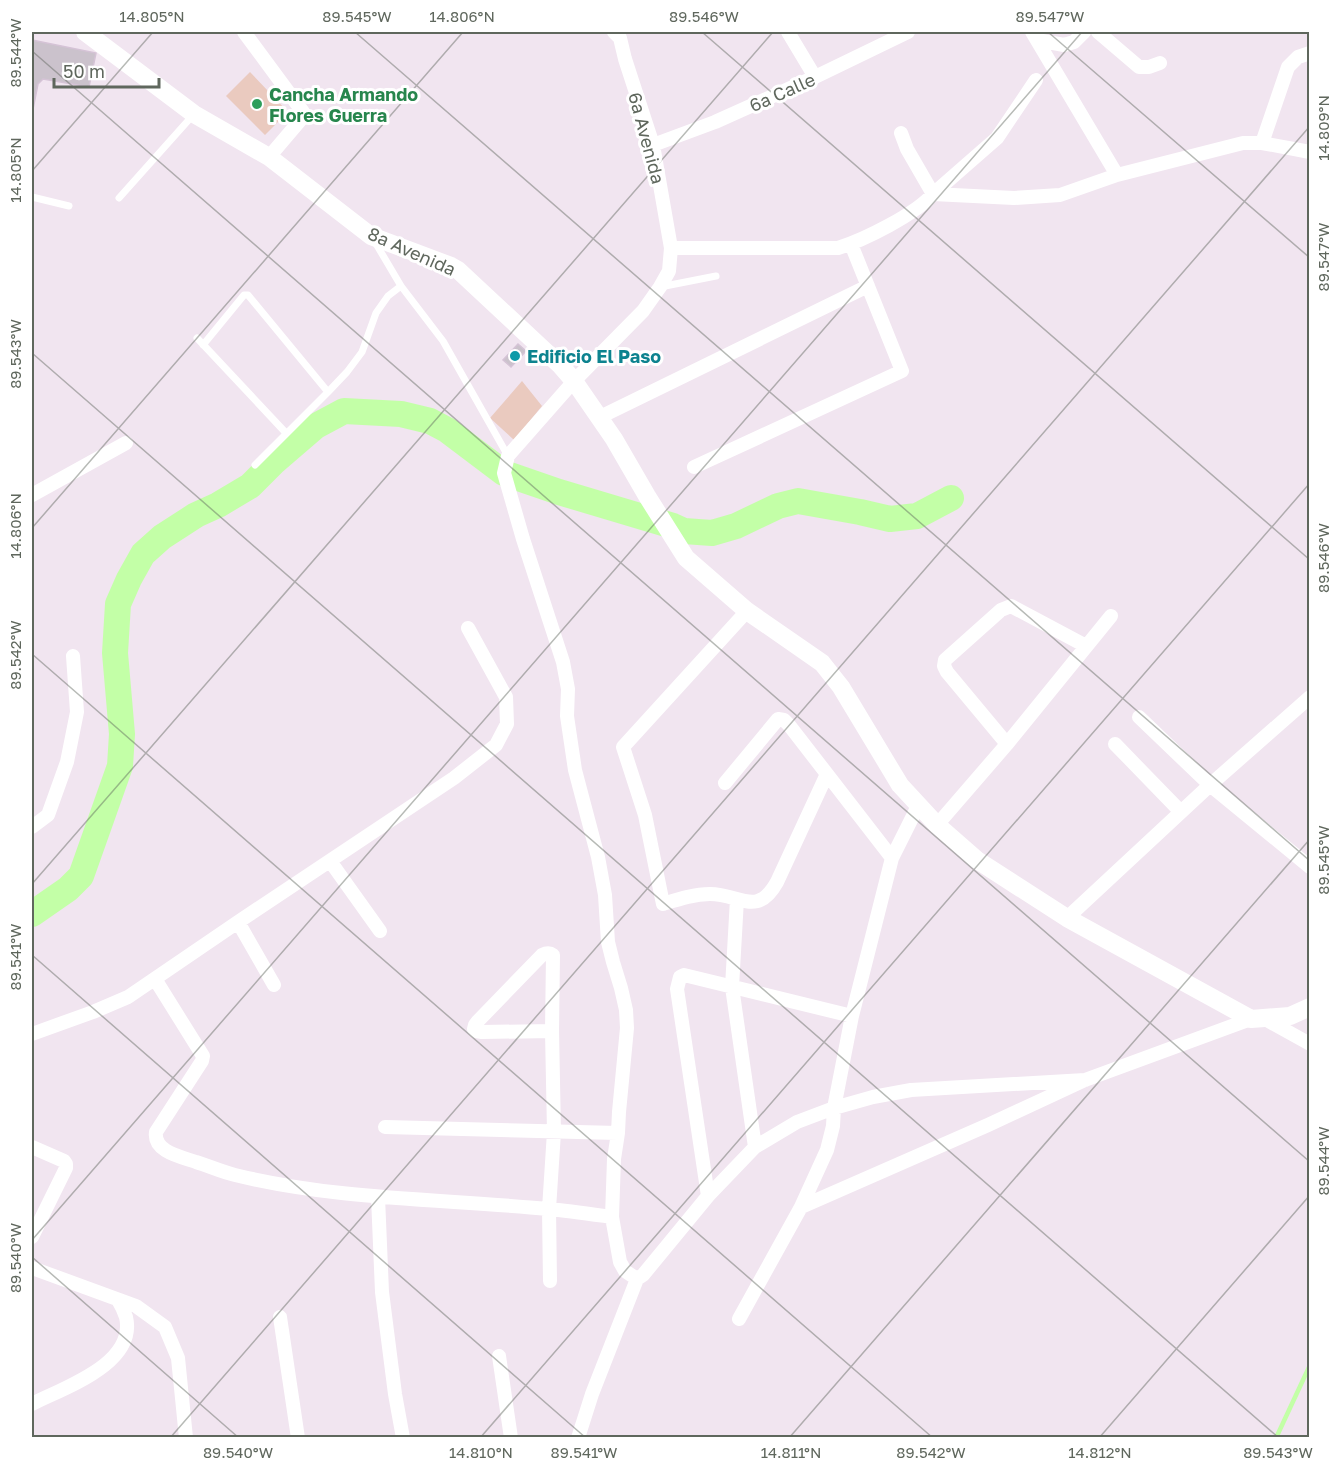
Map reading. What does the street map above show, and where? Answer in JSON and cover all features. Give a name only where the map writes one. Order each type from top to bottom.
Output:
[{"type":"street","name":"8a Avenida","points":[[85,32],[194,114],[269,157],[371,236],[458,270],[561,366],[574,381],[614,439],[686,558],[747,611],[822,663],[841,687],[900,785],[936,825],[978,860],[1067,918],[1258,1019]]},
{"type":"street","points":[[244,32],[303,112],[303,117],[269,157]]},
{"type":"street","points":[[788,32],[815,77]]},
{"type":"street","name":"6a Calle","points":[[653,145],[715,122],[908,32]]},
{"type":"street","points":[[1035,36],[1063,38],[1074,42],[1084,32]]},
{"type":"street","points":[[1098,32],[1139,67],[1149,67],[1160,63]]},
{"type":"street","name":"6a Avenida","points":[[508,456],[574,381],[643,311],[669,271],[670,248],[653,145],[618,34]]},
{"type":"street","points":[[1035,36],[1117,175]]},
{"type":"street","points":[[1262,143],[1288,67],[1298,57],[1310,53]]},
{"type":"street","points":[[670,248],[838,248],[851,244],[925,203],[997,138],[1036,80]]},
{"type":"street","points":[[901,133],[907,149],[933,194]]},
{"type":"street","points":[[933,194],[1014,198],[1060,195],[1117,175],[1243,143],[1262,143],[1310,152]]},
{"type":"street","points":[[694,467],[902,371],[851,244]]},
{"type":"street","points":[[598,418],[868,286]]},
{"type":"street","points":[[32,495],[126,443]]},
{"type":"street","points":[[508,456],[504,473],[563,662],[568,689],[567,716],[575,770],[598,857],[605,895],[608,942],[626,1010],[627,1028],[614,1159],[612,1217],[620,1262],[625,1271],[637,1279]]},
{"type":"street","points":[[1007,744],[946,672],[945,660],[1001,610],[1011,606],[1086,646]]},
{"type":"street","points":[[747,611],[623,747],[645,815],[663,904],[692,895],[727,896],[746,903],[756,902],[766,897],[773,890],[827,774]]},
{"type":"street","points":[[936,825],[1007,744],[1111,616]]},
{"type":"street","points":[[32,1034],[128,997],[454,778],[496,746],[507,724],[506,697],[468,628]]},
{"type":"street","points":[[32,827],[48,815],[67,762],[77,711],[73,656]]},
{"type":"street","points":[[1067,918],[1210,785],[1310,698]]},
{"type":"street","points":[[1139,717],[1210,785],[1310,867]]},
{"type":"street","points":[[725,783],[778,718],[784,720],[892,858]]},
{"type":"street","points":[[1115,744],[1181,812]]},
{"type":"street","points":[[739,1319],[801,1208],[827,1150],[852,1016],[892,858],[918,806]]},
{"type":"street","points":[[330,861],[380,931]]},
{"type":"street","points":[[737,899],[732,987],[755,1147]]},
{"type":"street","points":[[238,922],[274,985]]},
{"type":"street","points":[[550,1281],[549,1209],[554,1132],[553,955],[547,953],[542,955],[478,1021],[474,1029],[482,1032],[552,1031]]},
{"type":"street","points":[[708,1196],[677,989],[681,977],[684,975],[852,1016]]},
{"type":"street","points":[[155,979],[202,1056],[202,1061],[156,1132],[157,1142],[172,1154],[234,1175],[299,1188],[378,1197],[549,1209],[612,1217]]},
{"type":"street","points":[[801,1208],[1085,1080],[1258,1019],[1290,1016],[1310,1007]]},
{"type":"street","points":[[1258,1019],[1310,1044]]},
{"type":"street","points":[[578,1437],[592,1394],[637,1279],[643,1275],[708,1196],[755,1147],[797,1122],[873,1097],[911,1090],[1085,1080]]},
{"type":"street","points":[[385,1127],[618,1133]]},
{"type":"street","points":[[32,1147],[64,1161],[66,1168],[32,1237]]},
{"type":"street","points":[[378,1197],[382,1292],[403,1437]]},
{"type":"street","points":[[32,1268],[136,1306],[165,1328],[178,1358],[186,1437]]},
{"type":"street","points":[[32,1404],[97,1372],[117,1353],[126,1337],[126,1318],[118,1299]]},
{"type":"street","points":[[280,1317],[298,1437]]},
{"type":"street","points":[[499,1356],[511,1437]]},
{"type":"lane","points":[[119,198],[194,114]]},
{"type":"lane","points":[[32,197],[69,206]]},
{"type":"lane","points":[[371,236],[401,286],[443,341],[508,456]]},
{"type":"lane","points":[[660,287],[716,276]]},
{"type":"lane","points":[[255,465],[347,372],[362,352],[376,313],[388,296],[401,286]]},
{"type":"lane","points":[[203,345],[244,296],[248,295],[328,392]]},
{"type":"lane","points":[[197,338],[286,433]]},
{"type":"shaded area","name":"Cancha Armando Flores Guerra","points":[[250,72],[288,112],[265,135],[226,96]]},
{"type":"shaded area","points":[[522,381],[542,406],[514,440],[490,418]]},
{"type":"building","points":[[32,40],[96,53],[89,87],[43,79],[38,84],[32,114]]},
{"type":"building","name":"Edificio El Paso","points":[[518,344],[526,351],[511,367],[503,360]]},
{"type":"waterway","points":[[32,914],[68,889],[81,876],[120,766],[122,734],[115,653],[118,604],[143,554],[162,537],[196,515],[250,486],[316,426],[344,411],[401,414],[430,421],[447,430],[504,473],[684,531],[712,533],[736,526],[778,506],[798,501],[890,519],[917,516],[951,498]]},
{"type":"waterway","points":[[1276,1438],[1310,1365]]},
{"type":"place","name":"Cancha Armando Flores Guerra","points":[[257,104]]},
{"type":"place","name":"Edificio El Paso","points":[[515,356]]}]
